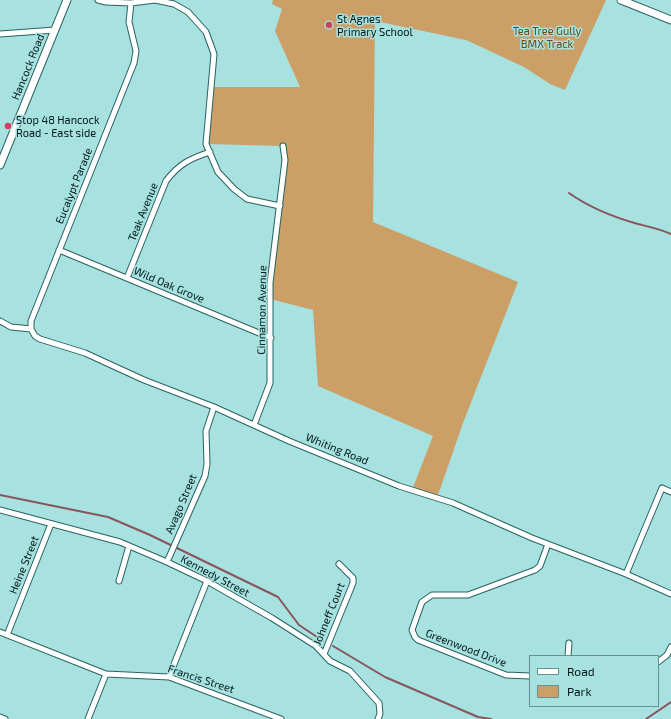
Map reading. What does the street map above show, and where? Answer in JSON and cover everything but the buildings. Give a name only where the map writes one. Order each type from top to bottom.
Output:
[{"type":"main road","name":"Hancock Road","points":[[0,165],[67,0]]},
{"type":"main road","points":[[621,0],[671,20]]},
{"type":"street","points":[[98,0],[106,2],[131,3],[155,0],[174,4],[188,12],[206,32],[214,54],[206,144],[218,172],[234,189],[247,199],[280,206]]},
{"type":"street","name":"Eucalypt Parade","points":[[31,328],[31,321],[134,63],[136,51],[129,22],[131,3]]},
{"type":"street","points":[[0,34],[55,30]]},
{"type":"street","name":"Cinnamon Avenue","points":[[254,425],[270,383],[270,283],[285,160],[283,146]]},
{"type":"street","name":"Teak Avenue","points":[[127,278],[166,181],[176,168],[192,158],[210,152]]},
{"type":"street","name":"Wild Oak Grove","points":[[59,250],[271,338]]},
{"type":"street","points":[[0,321],[11,327],[31,328]]},
{"type":"street","name":"Whiting Road","points":[[31,328],[35,336],[40,339],[84,353],[156,385],[214,407],[399,486],[453,503],[548,544],[626,574],[671,594]]},
{"type":"street","name":"Avago Street","points":[[167,562],[205,476],[207,464],[206,431],[214,407]]},
{"type":"street","points":[[626,574],[662,488],[671,492]]},
{"type":"street","name":"Kennedy Street","points":[[0,510],[130,546],[207,581],[272,618],[316,646],[330,661],[350,671],[361,681],[379,703],[380,714],[378,719]]},
{"type":"street","name":"Heine Street","points":[[7,635],[51,524]]},
{"type":"street","name":"Greenwood Drive","points":[[529,676],[506,675],[418,640],[412,630],[422,602],[432,595],[468,595],[535,570],[540,566],[548,544]]},
{"type":"street","points":[[119,581],[130,546]]},
{"type":"street","name":"Johneff Court","points":[[324,654],[353,583],[353,578],[339,564]]},
{"type":"street","points":[[169,677],[207,581]]},
{"type":"street","name":"Francis Street","points":[[0,632],[106,674],[169,677],[281,719]]},
{"type":"street","points":[[568,655],[569,643]]},
{"type":"street","points":[[659,661],[667,655],[671,648]]},
{"type":"street","points":[[88,719],[106,674]]},
{"type":"street","points":[[0,717],[5,719]]},
{"type":"green space","name":"Tea Tree Gully BMX Track","points":[[273,0],[606,0],[565,90],[550,84],[524,67],[466,40],[375,21],[373,222],[518,282],[463,423],[437,498],[412,490],[433,436],[318,386],[313,310],[270,299],[270,283],[283,146],[206,144],[211,87],[300,87],[275,31],[282,9],[272,4]]},
{"type":"waterway","points":[[569,193],[593,208],[671,234]]},
{"type":"waterway","points":[[0,495],[108,517],[150,535],[278,597],[299,625],[323,641]]},
{"type":"waterway","points":[[333,646],[385,677],[478,717],[491,719]]},
{"type":"waterway","points":[[646,719],[671,702]]},
{"type":"place","name":"St Agnes Primary School","points":[[329,25]]},
{"type":"place","name":"Stop 48 Hancock Road - East side","points":[[8,126]]}]
